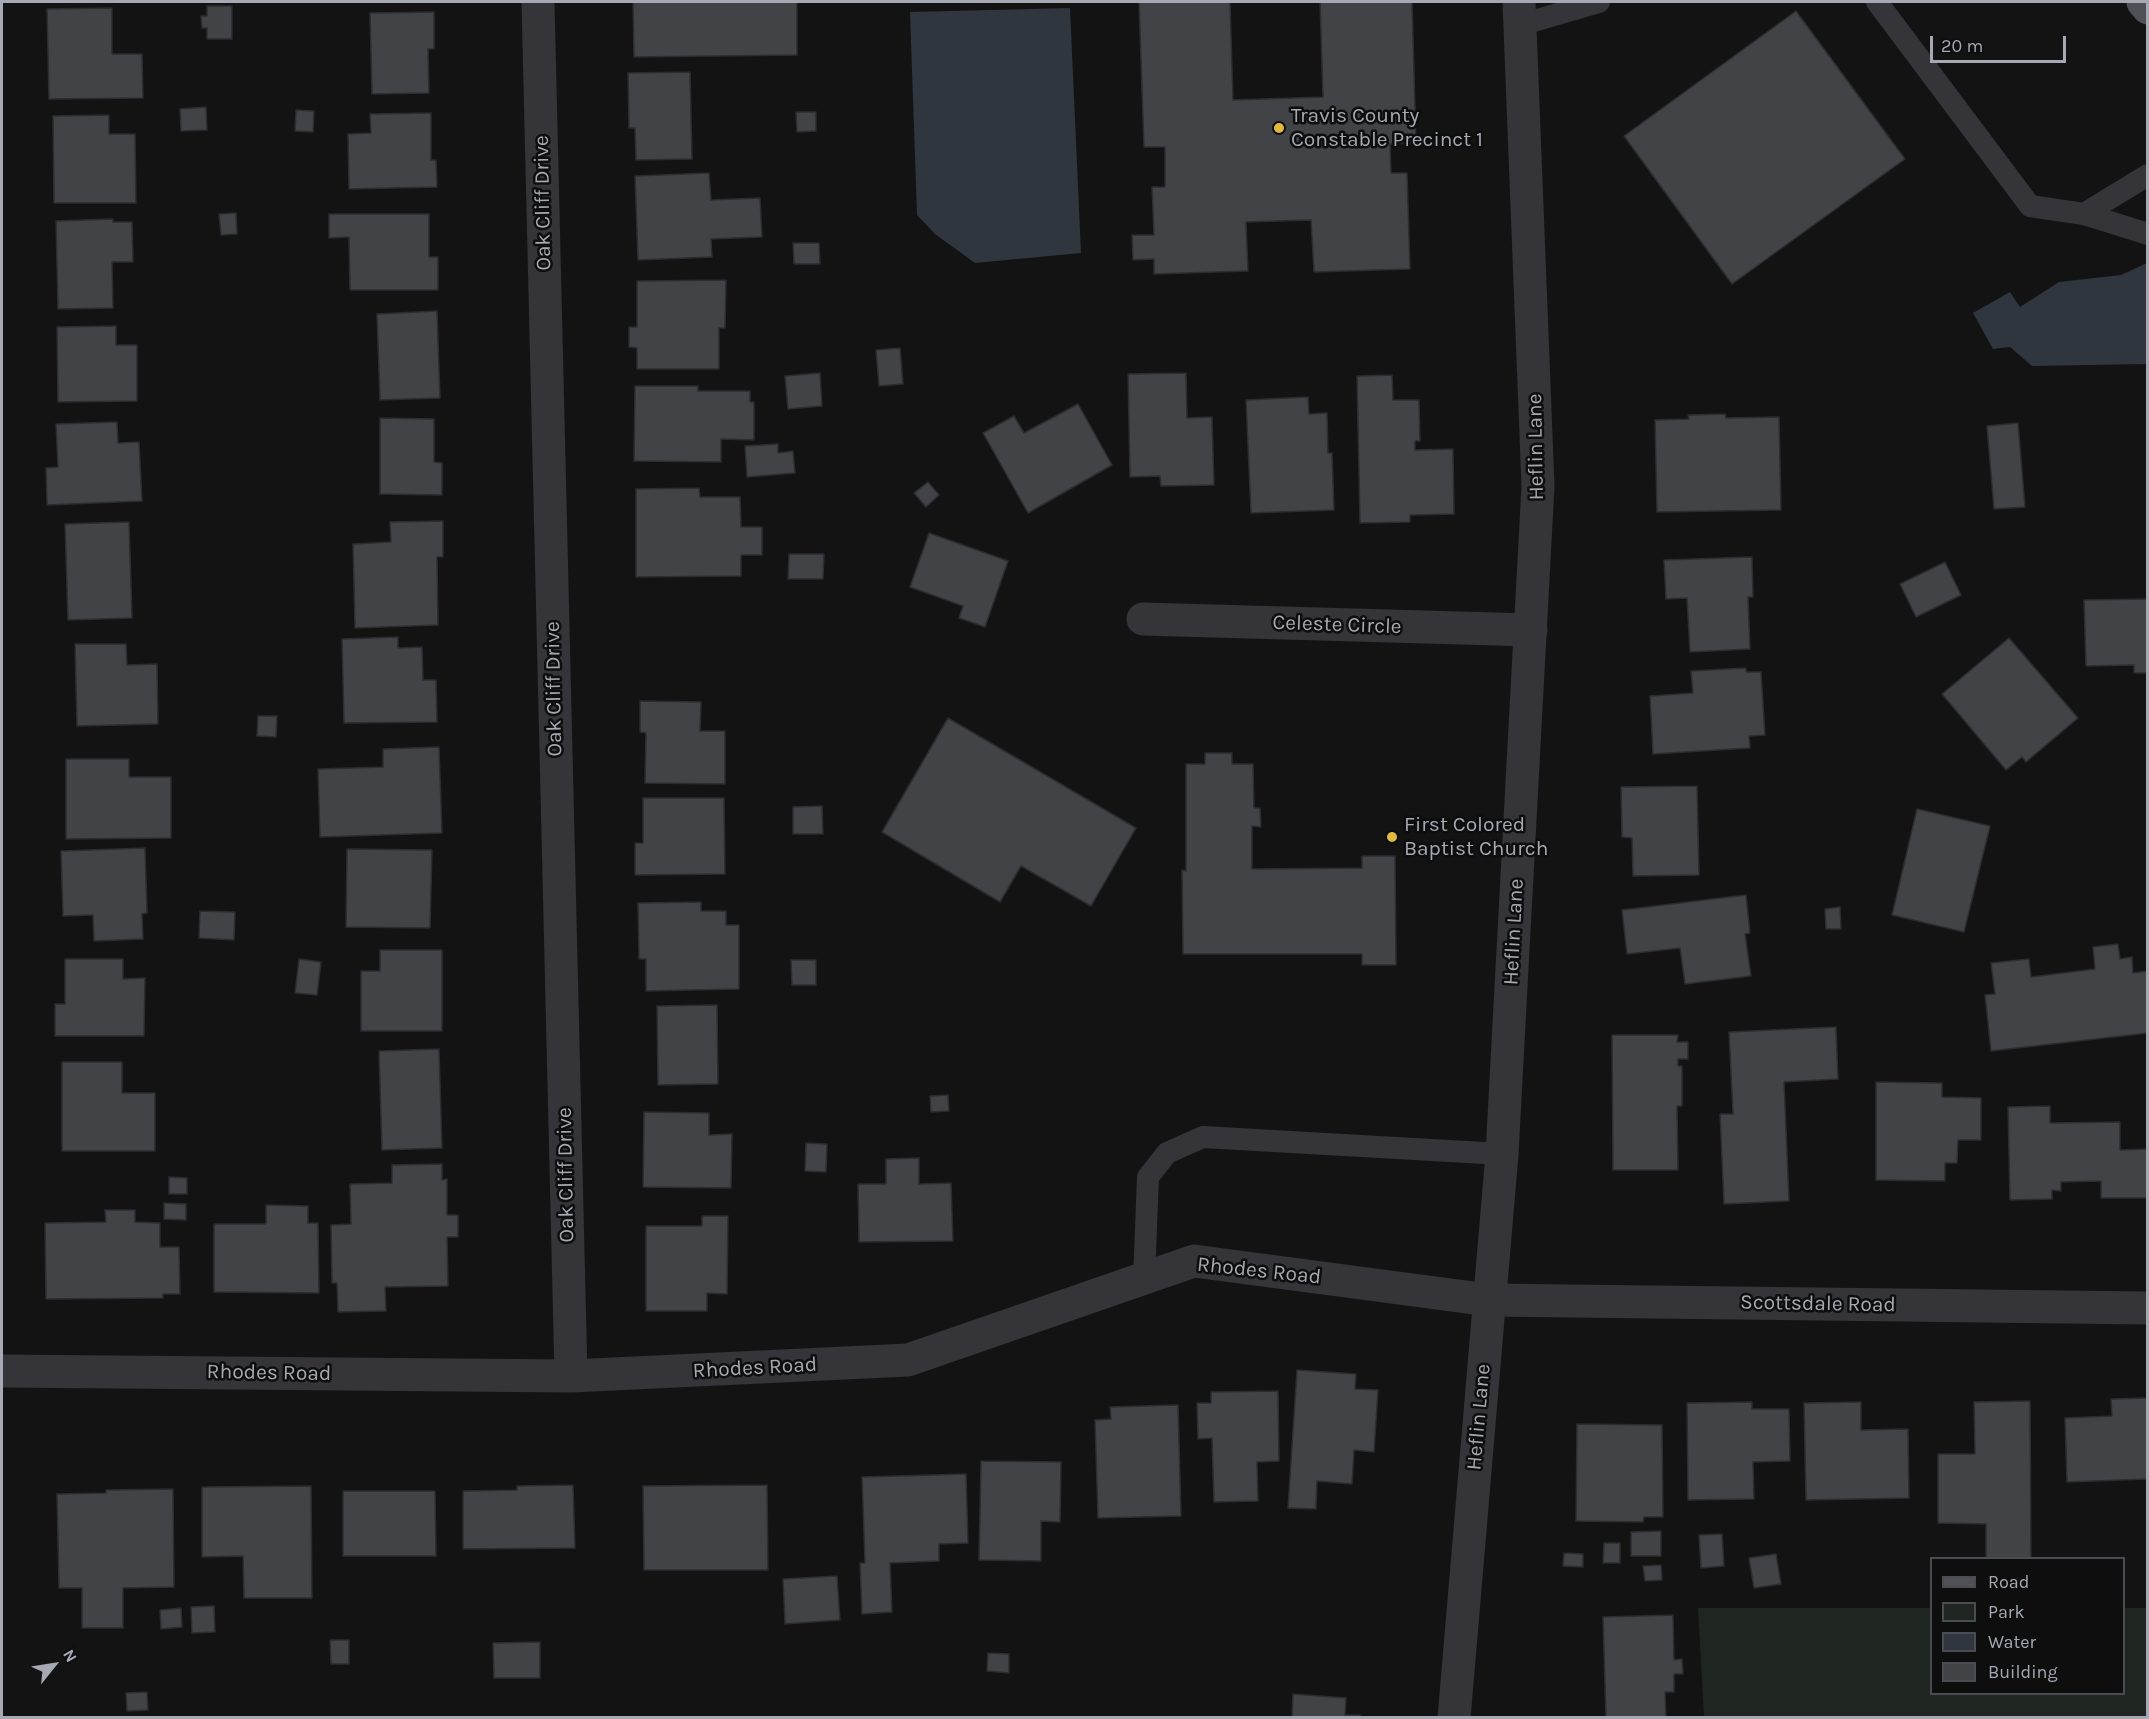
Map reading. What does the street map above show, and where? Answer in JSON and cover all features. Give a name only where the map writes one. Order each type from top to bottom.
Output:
[{"type":"main road","points":[[2143,2],[2148,8]]},
{"type":"street","name":"Oak Cliff Drive","points":[[538,2],[571,1376]]},
{"type":"street","name":"Heflin Lane","points":[[1454,1718],[1502,1154],[1538,486],[1520,13]]},
{"type":"street","name":"Celeste Circle","points":[[1143,619],[1531,630]]},
{"type":"street","name":"Rhodes Road","points":[[2,1371],[571,1376],[908,1360],[1194,1261],[1489,1300]]},
{"type":"street","name":"Scottsdale Road","points":[[1489,1300],[2148,1308]]},
{"type":"lane","points":[[1520,13],[1599,2]]},
{"type":"lane","points":[[1876,2],[2030,206],[2084,214],[2148,234]]},
{"type":"lane","points":[[2084,214],[2148,175]]},
{"type":"lane","points":[[1143,1279],[1148,1177],[1167,1153],[1203,1137],[1502,1154]]},
{"type":"green space","points":[[1698,1608],[1930,1608],[1930,1695],[2125,1695],[2125,1608],[2147,1608],[2147,1717],[1704,1717]]},
{"type":"water","points":[[1070,8],[1081,253],[975,263],[935,234],[917,215],[910,12]]},
{"type":"water","points":[[2147,263],[2147,364],[2032,366],[2010,347],[1993,349],[1973,313],[2010,292],[2020,307],[2059,282],[2121,275]]},
{"type":"building","points":[[633,2],[797,2],[797,55],[634,57]]},
{"type":"building","name":"Travis County Constable Precinct 1","points":[[1139,2],[1230,2],[1233,100],[1323,97],[1320,2],[1412,2],[1416,143],[1390,144],[1391,173],[1407,173],[1410,269],[1314,272],[1311,220],[1246,222],[1248,271],[1154,274],[1154,259],[1133,260],[1132,235],[1154,235],[1152,187],[1165,187],[1165,147],[1144,147]]},
{"type":"building","points":[[207,6],[232,6],[232,39],[207,39],[207,28],[202,28],[201,16],[207,16]]},
{"type":"building","points":[[112,8],[112,54],[142,54],[143,98],[49,99],[47,9]]},
{"type":"building","points":[[1796,11],[1905,159],[1732,284],[1624,136]]},
{"type":"building","points":[[434,12],[434,49],[428,49],[429,93],[372,94],[370,13]]},
{"type":"building","points":[[690,72],[692,159],[636,160],[635,128],[629,128],[628,73]]},
{"type":"building","points":[[206,107],[207,130],[181,131],[180,109]]},
{"type":"building","points":[[296,110],[314,111],[313,132],[295,131]]},
{"type":"building","points":[[796,112],[816,112],[816,131],[797,132]]},
{"type":"building","points":[[431,113],[431,160],[436,160],[437,187],[349,189],[348,134],[371,133],[370,114]]},
{"type":"building","points":[[109,115],[109,134],[135,134],[136,203],[54,203],[53,116]]},
{"type":"building","points":[[709,173],[711,200],[760,198],[762,237],[711,239],[712,257],[638,260],[635,176]]},
{"type":"building","points":[[236,213],[237,234],[221,235],[219,214]]},
{"type":"building","points":[[329,214],[429,214],[429,257],[438,257],[438,290],[350,290],[349,237],[329,238]]},
{"type":"building","points":[[113,219],[113,222],[132,222],[133,262],[112,262],[113,308],[58,309],[56,221]]},
{"type":"building","points":[[793,243],[819,243],[820,264],[794,264]]},
{"type":"building","points":[[726,280],[725,328],[719,328],[719,369],[637,369],[637,348],[629,347],[629,327],[637,327],[637,281]]},
{"type":"building","points":[[437,311],[440,398],[380,400],[377,314]]},
{"type":"building","points":[[116,326],[116,345],[137,345],[137,401],[58,402],[57,327]]},
{"type":"building","points":[[900,348],[903,384],[879,386],[876,350]]},
{"type":"building","points":[[820,373],[822,406],[788,409],[785,376]]},
{"type":"building","points":[[1186,373],[1187,418],[1212,417],[1214,485],[1161,486],[1160,476],[1130,477],[1128,374]]},
{"type":"building","points":[[1392,375],[1393,400],[1419,400],[1420,441],[1415,441],[1415,450],[1453,449],[1454,514],[1410,515],[1410,522],[1360,523],[1357,376]]},
{"type":"building","points":[[635,386],[698,386],[698,391],[750,391],[750,402],[754,402],[754,440],[721,439],[721,462],[634,461]]},
{"type":"building","points":[[1308,397],[1309,414],[1327,413],[1328,453],[1332,453],[1334,510],[1251,513],[1246,400]]},
{"type":"building","points":[[1078,404],[1112,465],[1028,513],[983,433],[1014,416],[1024,433]]},
{"type":"building","points":[[1725,414],[1726,418],[1779,417],[1781,510],[1657,512],[1655,420],[1689,419],[1688,415]]},
{"type":"building","points":[[380,418],[434,419],[434,462],[442,463],[442,495],[380,494]]},
{"type":"building","points":[[117,422],[118,443],[139,442],[142,501],[47,505],[46,468],[58,467],[56,424]]},
{"type":"building","points":[[2018,423],[2025,507],[1994,509],[1987,426]]},
{"type":"building","points":[[778,444],[778,453],[793,451],[795,473],[747,477],[745,446]]},
{"type":"building","points":[[928,482],[939,495],[926,507],[914,493]]},
{"type":"building","points":[[699,488],[700,497],[740,497],[741,527],[762,527],[762,555],[741,555],[741,576],[636,577],[636,489]]},
{"type":"building","points":[[443,521],[443,557],[437,557],[438,625],[355,628],[353,544],[391,542],[390,522]]},
{"type":"building","points":[[129,522],[132,618],[68,620],[65,524]]},
{"type":"building","points":[[929,533],[1008,561],[985,627],[959,618],[963,606],[910,587]]},
{"type":"building","points":[[789,554],[824,554],[823,579],[788,579]]},
{"type":"building","points":[[1752,557],[1753,597],[1748,597],[1750,649],[1690,652],[1687,598],[1666,599],[1664,560]]},
{"type":"building","points":[[1945,562],[1961,595],[1916,617],[1900,584]]},
{"type":"building","points":[[2148,599],[2148,673],[2134,673],[2134,665],[2086,666],[2084,600]]},
{"type":"building","points":[[398,637],[398,648],[422,647],[423,680],[436,680],[437,722],[344,723],[342,639]]},
{"type":"building","points":[[2009,638],[2078,718],[2026,762],[2022,757],[2006,770],[1942,694]]},
{"type":"building","points":[[75,644],[126,644],[127,665],[157,664],[158,724],[77,726]]},
{"type":"building","points":[[1746,668],[1746,672],[1761,672],[1765,735],[1749,736],[1750,748],[1653,754],[1650,696],[1693,693],[1691,671]]},
{"type":"building","points":[[640,701],[701,702],[700,731],[725,731],[725,784],[645,783],[646,733],[640,732]]},
{"type":"building","points":[[258,716],[277,716],[276,737],[257,736]]},
{"type":"building","points":[[948,718],[1136,828],[1091,906],[1021,866],[1000,902],[882,832]]},
{"type":"building","points":[[439,747],[442,833],[320,837],[318,769],[383,767],[383,749]]},
{"type":"building","points":[[1205,753],[1232,753],[1232,764],[1253,764],[1254,808],[1260,808],[1261,827],[1252,826],[1252,869],[1362,868],[1362,856],[1395,856],[1396,965],[1362,965],[1362,954],[1183,954],[1182,870],[1186,871],[1186,764],[1205,764]]},
{"type":"building","points":[[66,759],[129,759],[129,777],[171,777],[171,838],[66,839]]},
{"type":"building","points":[[1697,786],[1699,875],[1633,876],[1632,838],[1622,837],[1621,787]]},
{"type":"building","points":[[643,798],[724,798],[725,874],[635,875],[635,843],[643,843]]},
{"type":"building","points":[[822,806],[823,834],[793,834],[793,807]]},
{"type":"building","points":[[1917,809],[1990,826],[1964,932],[1892,915]]},
{"type":"building","points":[[145,848],[147,913],[142,914],[143,939],[94,941],[93,915],[63,916],[61,851]]},
{"type":"building","points":[[347,849],[432,850],[430,928],[346,927]]},
{"type":"building","points":[[1746,895],[1750,933],[1745,934],[1751,976],[1685,984],[1680,948],[1627,954],[1622,910]]},
{"type":"building","points":[[701,902],[701,911],[726,911],[726,925],[739,925],[739,989],[646,991],[646,959],[639,959],[638,903]]},
{"type":"building","points":[[1840,907],[1841,929],[1826,929],[1825,909]]},
{"type":"building","points":[[200,911],[235,912],[234,940],[199,938]]},
{"type":"building","points":[[2118,944],[2120,959],[2132,957],[2133,973],[2147,971],[2148,1033],[1991,1051],[1985,995],[1995,994],[1991,963],[2029,959],[2031,977],[2095,969],[2093,947]]},
{"type":"building","points":[[380,950],[442,950],[442,1031],[361,1031],[361,971],[380,971]]},
{"type":"building","points":[[65,959],[123,959],[123,979],[145,978],[144,1036],[55,1036],[55,1004],[65,1004]]},
{"type":"building","points":[[299,959],[321,962],[317,995],[295,993]]},
{"type":"building","points":[[791,960],[816,960],[816,985],[792,985]]},
{"type":"building","points":[[717,1005],[718,1084],[658,1085],[657,1006]]},
{"type":"building","points":[[1836,1027],[1838,1079],[1784,1082],[1789,1201],[1724,1204],[1720,1114],[1733,1114],[1729,1032]]},
{"type":"building","points":[[1612,1035],[1678,1035],[1677,1042],[1688,1042],[1688,1059],[1678,1059],[1678,1066],[1682,1066],[1682,1106],[1677,1106],[1678,1170],[1613,1170]]},
{"type":"building","points":[[439,1049],[442,1148],[382,1150],[379,1051]]},
{"type":"building","points":[[62,1062],[122,1062],[122,1093],[155,1093],[155,1151],[62,1151]]},
{"type":"building","points":[[1876,1082],[1942,1083],[1942,1097],[1981,1098],[1981,1140],[1958,1140],[1957,1163],[1945,1163],[1945,1181],[1876,1180]]},
{"type":"building","points":[[948,1095],[949,1111],[931,1112],[930,1096]]},
{"type":"building","points":[[2050,1106],[2050,1123],[2120,1122],[2120,1150],[2148,1149],[2148,1198],[2101,1198],[2101,1181],[2061,1182],[2061,1191],[2052,1190],[2052,1199],[2010,1200],[2008,1107]]},
{"type":"building","points":[[644,1112],[709,1113],[709,1135],[732,1134],[731,1188],[643,1187]]},
{"type":"building","points":[[806,1143],[827,1144],[826,1172],[805,1171]]},
{"type":"building","points":[[919,1158],[919,1184],[951,1183],[953,1241],[859,1242],[858,1184],[886,1184],[886,1159]]},
{"type":"building","points":[[442,1164],[442,1180],[447,1179],[447,1215],[458,1215],[458,1237],[447,1237],[448,1286],[385,1287],[386,1311],[338,1312],[337,1283],[332,1283],[331,1225],[351,1224],[350,1184],[392,1183],[392,1165]]},
{"type":"building","points":[[169,1177],[187,1178],[187,1194],[169,1194]]},
{"type":"building","points":[[164,1203],[186,1204],[186,1220],[164,1219]]},
{"type":"building","points":[[266,1205],[308,1206],[308,1223],[318,1223],[319,1293],[214,1292],[214,1224],[266,1224]]},
{"type":"building","points":[[105,1210],[135,1210],[135,1222],[160,1223],[160,1247],[179,1247],[180,1294],[163,1294],[163,1298],[46,1299],[45,1223],[106,1222]]},
{"type":"building","points":[[702,1216],[728,1216],[727,1294],[707,1293],[707,1311],[646,1311],[646,1226],[702,1226]]},
{"type":"building","points":[[1297,1370],[1356,1374],[1355,1389],[1378,1390],[1374,1452],[1354,1450],[1352,1484],[1317,1481],[1316,1509],[1288,1508]]},
{"type":"building","points":[[1278,1391],[1279,1461],[1257,1462],[1258,1501],[1214,1502],[1212,1438],[1198,1439],[1197,1403],[1211,1403],[1211,1392]]},
{"type":"building","points":[[2148,1398],[2148,1479],[2067,1482],[2065,1418],[2112,1416],[2111,1399]]},
{"type":"building","points":[[2030,1401],[2031,1557],[1986,1557],[1986,1524],[1938,1523],[1938,1454],[1975,1454],[1974,1402]]},
{"type":"building","points":[[1752,1402],[1752,1409],[1789,1409],[1790,1461],[1753,1462],[1754,1499],[1688,1500],[1687,1403]]},
{"type":"building","points":[[1861,1402],[1861,1430],[1908,1429],[1909,1498],[1806,1500],[1804,1403]]},
{"type":"building","points":[[1178,1405],[1181,1516],[1098,1518],[1095,1420],[1111,1419],[1110,1407]]},
{"type":"building","points":[[1577,1424],[1662,1425],[1663,1517],[1644,1517],[1643,1522],[1576,1521]]},
{"type":"building","points":[[981,1461],[1061,1462],[1060,1522],[1041,1521],[1041,1561],[979,1560]]},
{"type":"building","points":[[966,1474],[968,1543],[939,1544],[939,1561],[890,1563],[892,1612],[862,1614],[860,1563],[865,1563],[862,1477]]},
{"type":"building","points":[[573,1485],[575,1548],[463,1549],[463,1491],[517,1490],[517,1486]]},
{"type":"building","points":[[767,1485],[768,1570],[644,1570],[643,1486]]},
{"type":"building","points":[[311,1486],[312,1598],[244,1598],[243,1556],[202,1557],[202,1487]]},
{"type":"building","points":[[173,1489],[174,1587],[123,1588],[123,1628],[82,1628],[82,1588],[59,1588],[57,1494],[106,1493],[106,1490]]},
{"type":"building","points":[[343,1491],[435,1491],[436,1556],[343,1556]]},
{"type":"building","points":[[1661,1531],[1661,1556],[1631,1556],[1631,1532]]},
{"type":"building","points":[[1722,1534],[1724,1566],[1701,1568],[1699,1535]]},
{"type":"building","points":[[1604,1543],[1620,1543],[1620,1563],[1603,1563]]},
{"type":"building","points":[[1564,1553],[1583,1554],[1583,1567],[1563,1566]]},
{"type":"building","points":[[1776,1554],[1781,1584],[1754,1588],[1749,1558]]},
{"type":"building","points":[[1661,1565],[1662,1580],[1645,1581],[1643,1566]]},
{"type":"building","points":[[837,1576],[840,1620],[785,1624],[783,1579]]},
{"type":"building","points":[[214,1606],[215,1632],[192,1633],[191,1607]]},
{"type":"building","points":[[181,1608],[182,1627],[161,1629],[160,1610]]},
{"type":"building","points":[[1673,1615],[1674,1660],[1682,1659],[1683,1674],[1674,1674],[1674,1692],[1665,1692],[1666,1718],[1606,1718],[1603,1617]]},
{"type":"building","points":[[330,1640],[349,1640],[349,1664],[331,1664]]},
{"type":"building","points":[[540,1642],[540,1678],[494,1678],[493,1643]]},
{"type":"building","points":[[988,1653],[1009,1654],[1009,1673],[987,1671]]},
{"type":"building","points":[[147,1692],[148,1710],[127,1711],[126,1693]]},
{"type":"building","points":[[1293,1694],[1346,1698],[1345,1715],[1360,1715],[1360,1718],[1292,1718]]},
{"type":"place","name":"Travis County Constable Precinct 1","points":[[1279,128]]},
{"type":"place","name":"First Colored Baptist Church","points":[[1392,837]]}]
